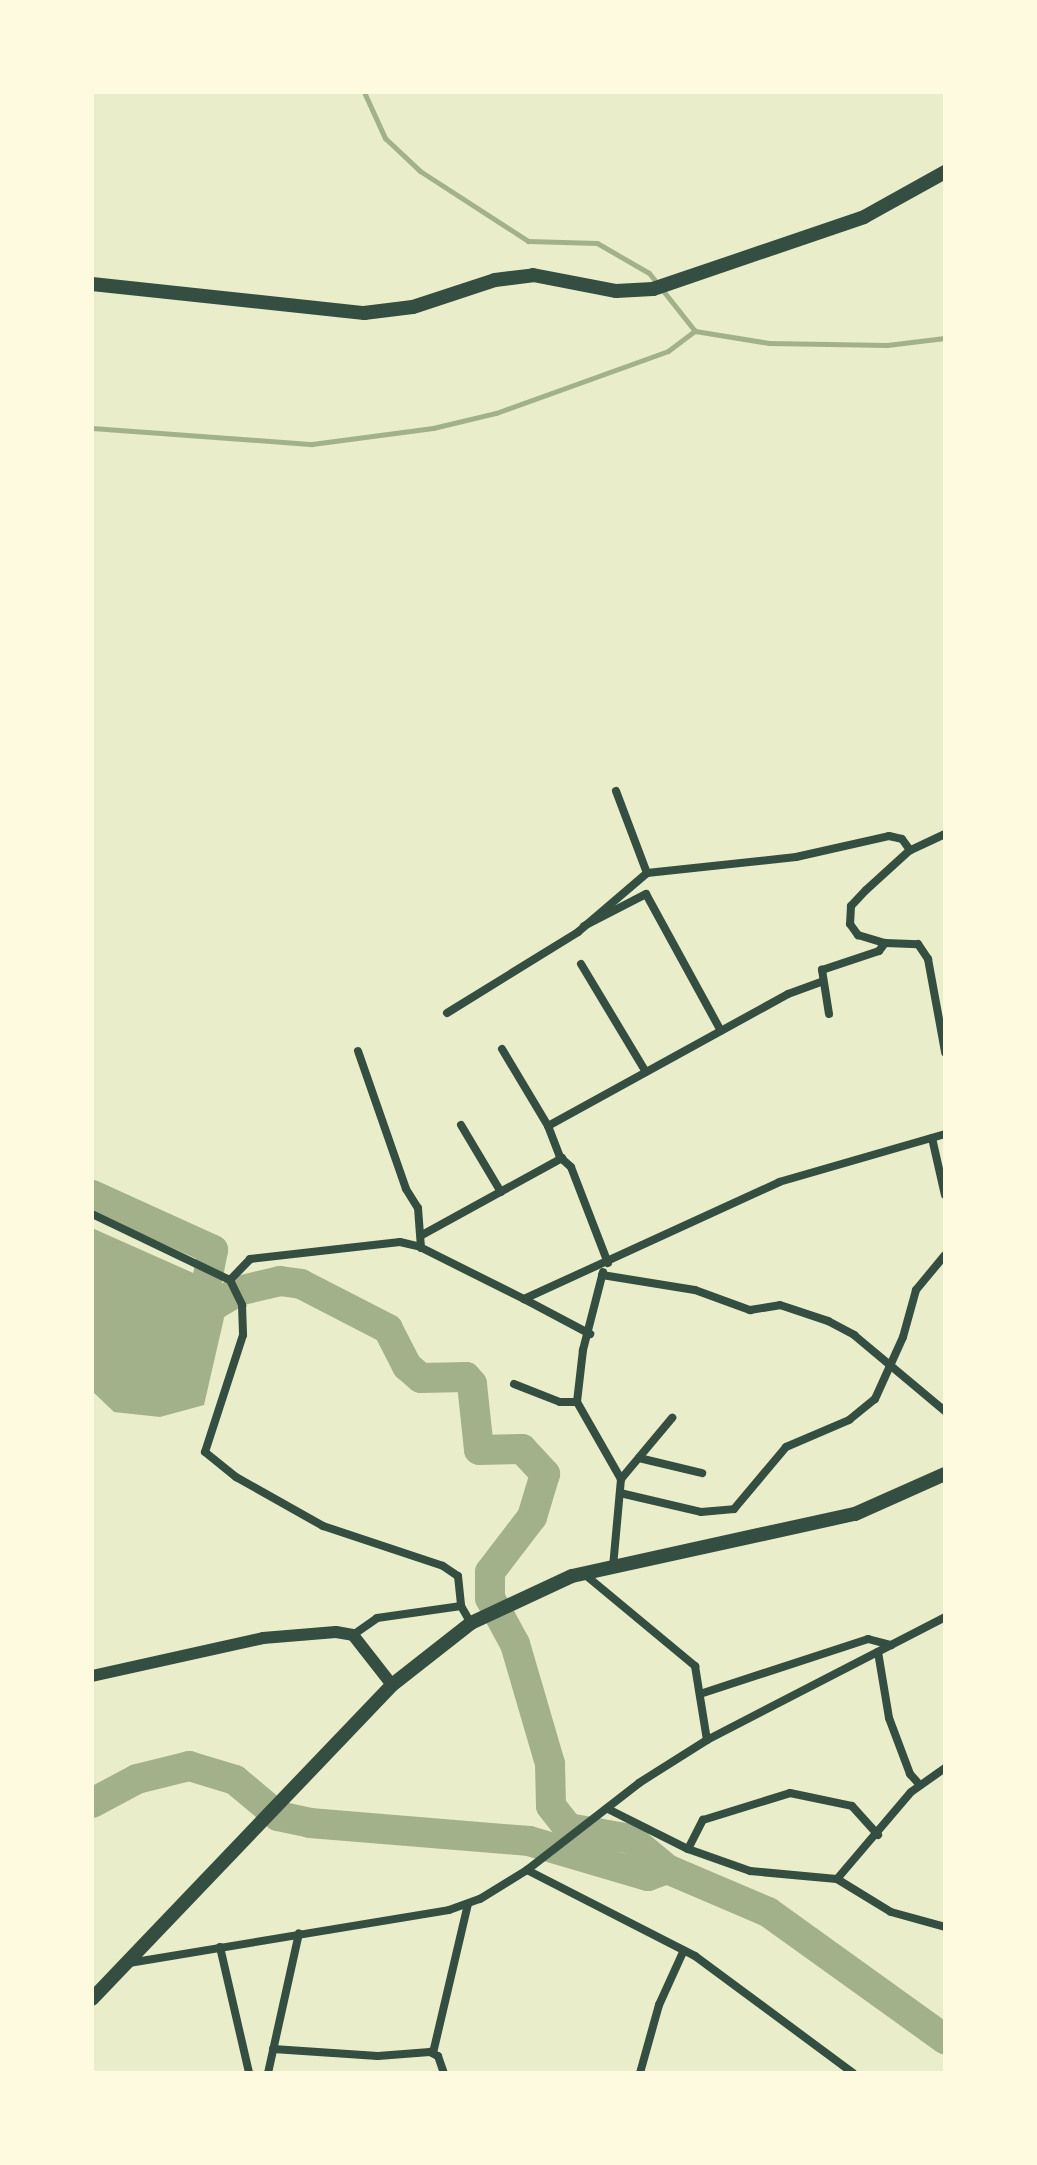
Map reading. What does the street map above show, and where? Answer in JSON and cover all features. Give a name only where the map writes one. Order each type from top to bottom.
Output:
[{"type":"main road","points":[[92,284],[364,313],[413,307],[495,280],[533,275],[616,291],[653,289],[864,217],[945,172]]},
{"type":"main road","points":[[92,1999],[392,1685],[471,1623],[583,1573],[855,1514],[945,1474]]},
{"type":"street","points":[[616,791],[647,873]]},
{"type":"street","points":[[945,834],[910,850],[851,906],[850,924],[858,935],[885,943],[918,944],[928,959],[945,1052]]},
{"type":"street","points":[[584,926],[647,873],[796,857],[889,836],[902,839],[910,850]]},
{"type":"street","points":[[447,1013],[584,926],[646,894],[721,1031]]},
{"type":"street","points":[[829,1014],[821,982],[822,970],[879,951],[885,943]]},
{"type":"street","points":[[581,964],[646,1072]]},
{"type":"street","points":[[548,1126],[721,1031],[821,982]]},
{"type":"street","points":[[502,1049],[548,1126],[562,1158],[571,1167],[607,1263],[590,1334],[583,1350],[577,1402],[621,1479],[613,1567]]},
{"type":"street","points":[[358,1051],[406,1189],[418,1208],[421,1248]]},
{"type":"street","points":[[461,1125],[501,1192]]},
{"type":"street","points":[[524,1299],[779,1182],[945,1134]]},
{"type":"street","points":[[932,1138],[944,1198]]},
{"type":"street","points":[[422,1235],[562,1158]]},
{"type":"street","points":[[92,1214],[230,1280],[242,1305],[243,1335],[205,1452],[236,1477],[323,1526],[443,1566],[458,1576],[461,1606],[471,1623]]},
{"type":"street","points":[[230,1280],[242,1265],[258,1257],[384,1241],[421,1248],[590,1334]]},
{"type":"street","points":[[620,1493],[701,1512],[734,1509],[786,1447],[866,1410],[908,1325],[916,1290],[945,1255]]},
{"type":"street","points":[[602,1275],[695,1290],[750,1310],[780,1305],[799,1310],[854,1335],[945,1411]]},
{"type":"street","points":[[514,1384],[560,1402],[577,1402]]},
{"type":"street","points":[[621,1479],[672,1418]]},
{"type":"street","points":[[639,1458],[702,1473]]},
{"type":"street","points":[[583,1573],[688,1658],[700,1694],[707,1740]]},
{"type":"street","points":[[353,1635],[362,1624],[377,1618],[461,1606]]},
{"type":"street","points":[[128,1963],[468,1904],[527,1870],[588,1822],[707,1740],[945,1617]]},
{"type":"street","points":[[92,1676],[263,1638],[314,1632],[353,1635],[392,1685]]},
{"type":"street","points":[[700,1694],[868,1639],[891,1645]]},
{"type":"street","points":[[878,1652],[889,1718],[910,1774],[920,1785]]},
{"type":"street","points":[[837,1879],[920,1785],[945,1768]]},
{"type":"street","points":[[688,1849],[703,1820],[790,1793],[825,1796],[852,1806],[878,1835]]},
{"type":"street","points":[[608,1809],[688,1849],[750,1871],[837,1879],[891,1912],[945,1927]]},
{"type":"street","points":[[527,1870],[684,1950],[853,2073]]},
{"type":"street","points":[[444,2073],[433,2053],[468,1904]]},
{"type":"street","points":[[268,2073],[299,1933]]},
{"type":"street","points":[[220,1947],[249,2073]]},
{"type":"street","points":[[640,2073],[659,2005],[684,1950]]},
{"type":"street","points":[[273,2049],[378,2056],[433,2053]]},
{"type":"shaded area","points":[[92,1228],[209,1280],[224,1318],[204,1405],[160,1417],[114,1412],[92,1391]]},
{"type":"waterway","points":[[364,92],[385,138],[420,171],[528,241],[597,243],[649,273],[695,331],[769,343],[887,345],[945,338]]},
{"type":"waterway","points":[[92,428],[312,444],[433,428],[496,413],[668,351],[695,331]]},
{"type":"waterway","points":[[92,1195],[213,1250],[206,1286],[215,1305],[238,1291],[280,1281],[301,1284],[388,1329],[407,1366],[421,1378],[466,1377],[472,1384],[479,1450],[522,1449],[545,1474],[532,1517],[490,1572],[490,1598],[515,1644],[550,1764],[551,1806],[568,1828],[631,1839],[667,1869]]},
{"type":"waterway","points":[[92,1803],[137,1779],[189,1766],[235,1780],[278,1816],[310,1823],[529,1841],[648,1876],[667,1869],[768,1912],[945,2039]]}]
